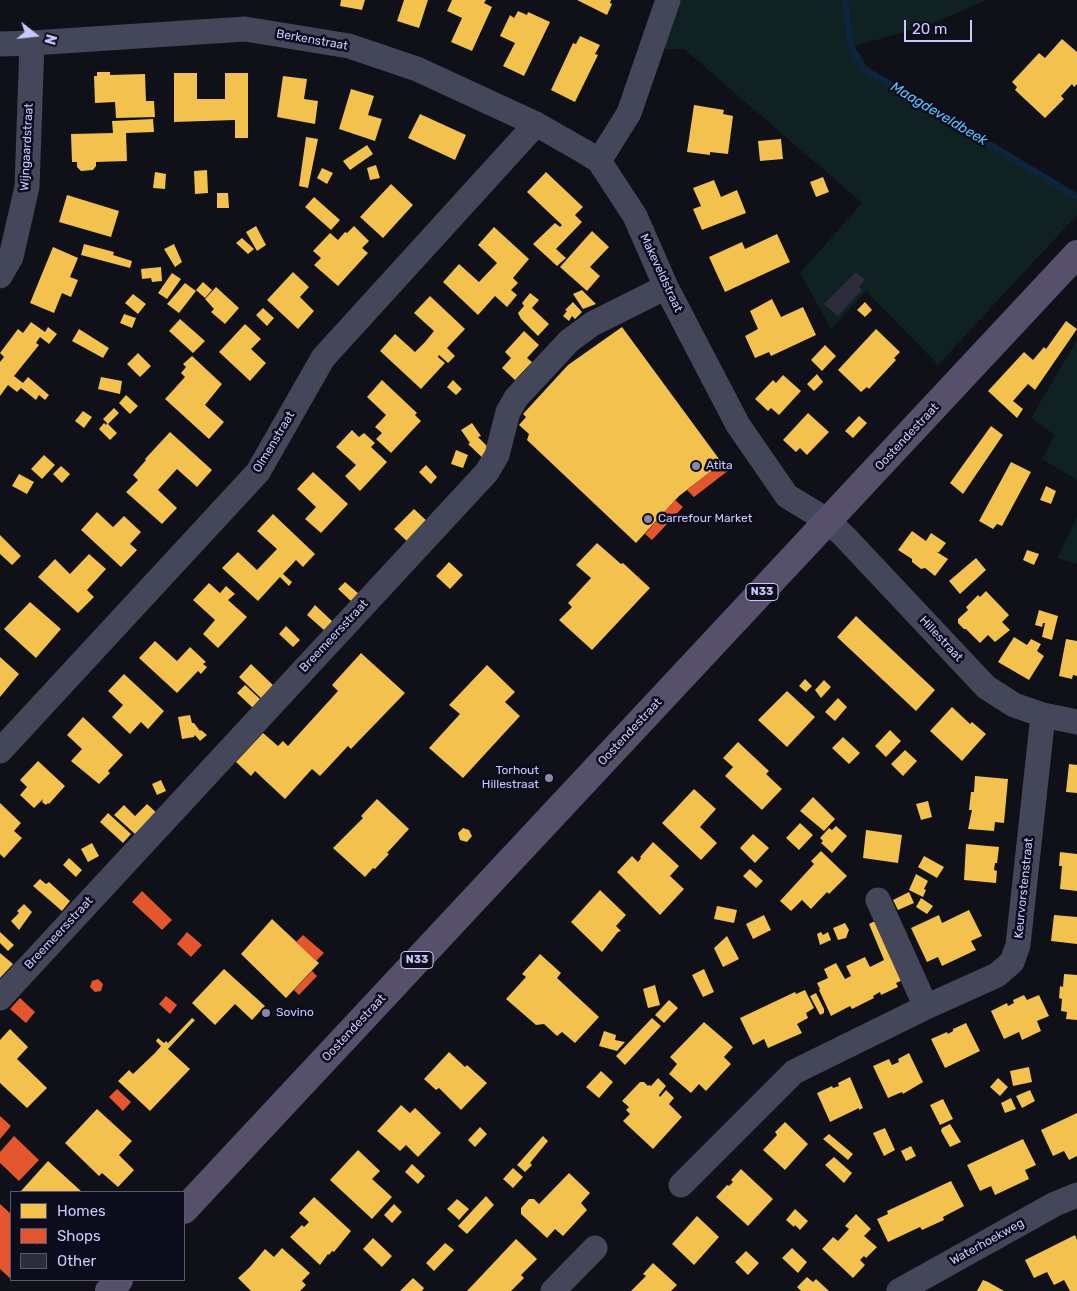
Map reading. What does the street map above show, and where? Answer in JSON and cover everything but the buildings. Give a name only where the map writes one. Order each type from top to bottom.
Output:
[{"type":"main road","name":"Oostendestraat","points":[[185,1209],[1077,254]]},
{"type":"main road","points":[[109,1291],[118,1281]]},
{"type":"street","points":[[599,161],[629,113],[668,0]]},
{"type":"street","name":"Berkenstraat","points":[[0,44],[245,29],[349,46],[417,69],[536,124],[599,161]]},
{"type":"street","name":"Wijngaardstraat","points":[[0,276],[10,257],[26,187],[32,43]]},
{"type":"street","name":"Olmenstraat","points":[[0,751],[258,472],[323,358],[536,124]]},
{"type":"street","name":"Makeveldstraat","points":[[599,161],[635,216],[666,287],[738,425],[787,496],[828,521]]},
{"type":"street","name":"Breemeersstraat","points":[[0,998],[487,472],[497,455],[508,412],[516,398],[569,341],[592,324],[666,287]]},
{"type":"street","name":"Hillestraat","points":[[828,521],[986,687],[1014,705],[1043,715],[1077,722]]},
{"type":"street","name":"Keurvorstenstraat","points":[[681,1185],[794,1072],[926,1007],[998,975],[1012,962],[1018,945],[1043,715]]},
{"type":"street","points":[[878,900],[926,1007]]},
{"type":"street","name":"Waterhoekweg","points":[[899,1291],[1055,1204],[1077,1195]]},
{"type":"street","points":[[553,1291],[595,1248]]},
{"type":"green space","points":[[676,0],[987,0],[926,26],[851,47],[864,69],[1077,197],[1077,215],[938,365],[866,291],[831,329],[800,273],[862,203],[684,49],[663,49]]},
{"type":"green space","points":[[1077,340],[1077,480],[1042,459],[1055,435],[1031,418]]},
{"type":"green space","points":[[1077,517],[1077,564],[1057,558]]},
{"type":"waterway","name":"Maagdeveldbeek","points":[[845,0],[851,47],[864,69],[1077,197]]},
{"type":"place","name":"Atita","points":[[696,466]]},
{"type":"place","name":"Carrefour Market","points":[[648,519]]},
{"type":"place","name":"Torhout Hillestraat","points":[[549,778]]},
{"type":"place","name":"Sovino","points":[[266,1013]]}]
